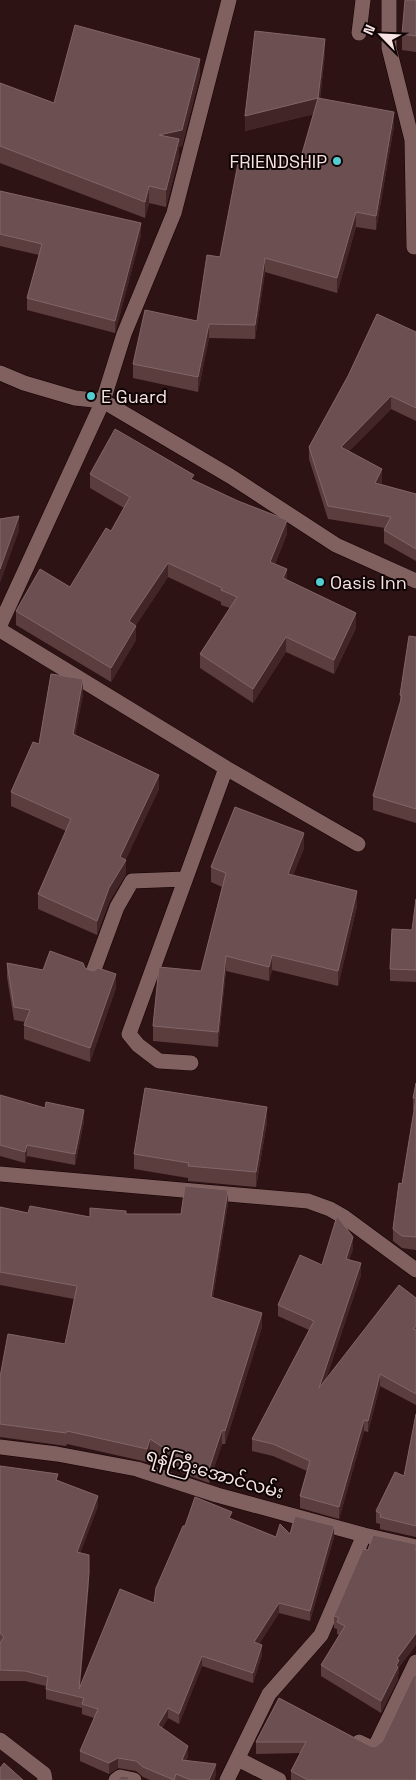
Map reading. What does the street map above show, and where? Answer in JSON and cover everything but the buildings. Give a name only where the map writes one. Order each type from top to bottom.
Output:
[{"type":"street","points":[[0,625],[103,401],[124,334],[174,214],[229,0]]},
{"type":"street","points":[[359,33],[363,0]]},
{"type":"street","points":[[389,0],[389,48],[412,140],[414,247]]},
{"type":"street","points":[[0,373],[24,383],[74,398],[103,401],[230,476],[336,545],[416,581]]},
{"type":"street","points":[[0,630],[226,768],[358,844]]},
{"type":"street","points":[[190,1063],[159,1061],[138,1045],[129,1034],[226,768]]},
{"type":"street","points":[[92,975],[117,907],[132,881],[185,879]]},
{"type":"street","points":[[0,1174],[308,1201],[330,1209],[344,1217],[416,1270]]},
{"type":"street","name":"ရန်ကြီးအောင်လမ်း","points":[[0,1447],[57,1454],[137,1469],[217,1495],[364,1535],[416,1547]]},
{"type":"street","points":[[227,1780],[274,1697],[321,1635],[364,1535]]},
{"type":"street","points":[[348,1735],[374,1749],[416,1662]]},
{"type":"street","points":[[0,1740],[44,1774],[45,1780]]},
{"type":"street","points":[[238,1759],[280,1780]]},
{"type":"street","points":[[116,1780],[120,1777],[127,1777],[134,1780]]},
{"type":"place","name":"FRIENDSHIP","points":[[337,161]]},
{"type":"place","name":"E Guard","points":[[91,396]]},
{"type":"place","name":"Oasis Inn","points":[[320,582]]}]
